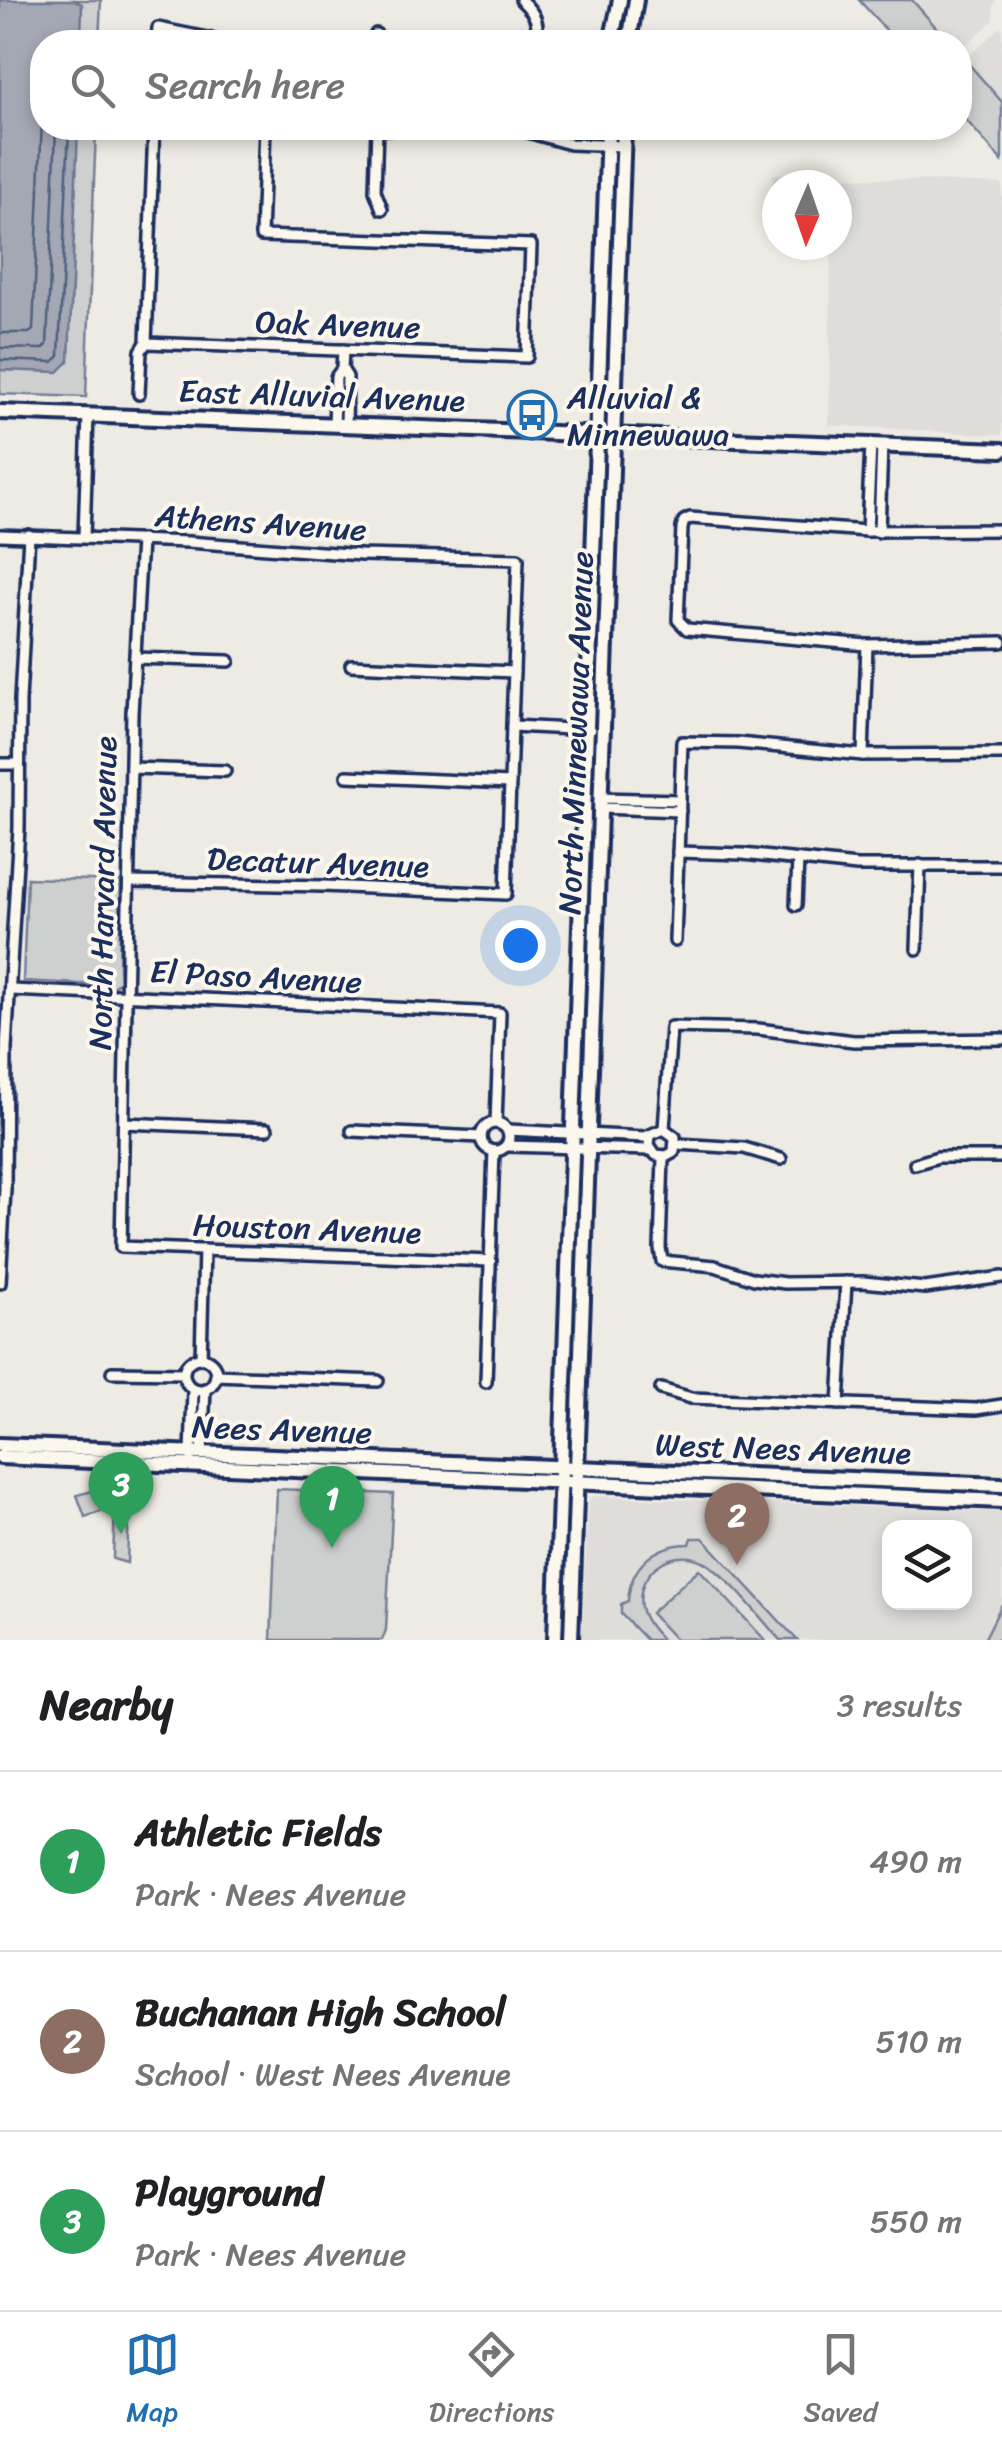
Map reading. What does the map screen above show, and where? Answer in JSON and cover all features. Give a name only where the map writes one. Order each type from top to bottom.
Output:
[{"type":"main road","points":[[614,30],[620,0]]},
{"type":"main road","points":[[631,30],[636,0]]},
{"type":"main road","name":"North Minnewawa Avenue","points":[[555,1640],[608,140]]},
{"type":"main road","name":"North Minnewawa Avenue","points":[[570,1640],[624,140]]},
{"type":"main road","name":"East Alluvial Avenue","points":[[0,412],[1002,450]]},
{"type":"main road","name":"Nees Avenue","points":[[0,1445],[196,1461]]},
{"type":"main road","name":"Nees Avenue","points":[[0,1457],[561,1474]]},
{"type":"main road","name":"West Nees Avenue","points":[[561,1474],[577,1468],[1002,1485]]},
{"type":"main road","name":"West Nees Avenue","points":[[561,1474],[576,1483],[1002,1501]]},
{"type":"main road","points":[[847,1495],[857,1487],[974,1491],[1002,1485]]},
{"type":"street","points":[[521,0],[535,16],[537,30]]},
{"type":"street","points":[[140,394],[141,351],[146,343],[154,140]]},
{"type":"street","name":"Oak Avenue","points":[[146,343],[528,357],[532,246],[261,236],[265,140]]},
{"type":"street","points":[[377,140],[375,190],[382,209]]},
{"type":"street","points":[[340,424],[348,377],[342,369],[343,350]]},
{"type":"street","points":[[84,537],[88,416]]},
{"type":"street","points":[[873,532],[876,445]]},
{"type":"street","points":[[1002,530],[873,532],[690,518],[682,528],[678,620],[687,629],[867,645],[1002,642]]},
{"type":"street","name":"Athens Avenue","points":[[0,535],[361,555],[518,559],[514,672]]},
{"type":"street","points":[[0,1283],[3,1048],[11,990],[29,536]]},
{"type":"street","name":"North Harvard Avenue","points":[[120,1247],[124,995],[141,540]]},
{"type":"street","points":[[863,755],[867,645]]},
{"type":"street","points":[[135,658],[229,661]]},
{"type":"street","points":[[347,776],[510,783],[514,672],[352,666]]},
{"type":"street","points":[[512,726],[602,730]]},
{"type":"street","points":[[675,942],[682,742],[738,743],[863,755],[1002,754]]},
{"type":"street","points":[[0,764],[18,764]]},
{"type":"street","points":[[131,768],[225,772]]},
{"type":"street","name":"Decatur Avenue","points":[[129,882],[506,894],[510,783]]},
{"type":"street","points":[[600,803],[680,805]]},
{"type":"street","points":[[678,852],[857,866],[1002,866]]},
{"type":"street","points":[[796,904],[798,860]]},
{"type":"street","points":[[917,949],[920,865]]},
{"type":"street","name":"El Paso Avenue","points":[[11,990],[500,1014],[496,1123]]},
{"type":"street","points":[[664,1129],[670,1027],[758,1028],[854,1040],[1002,1039]]},
{"type":"street","points":[[124,1122],[267,1129]]},
{"type":"street","points":[[573,1140],[506,1146],[494,1151],[484,1146],[481,1136],[484,1128],[496,1123],[508,1130],[650,1150],[663,1157]]},
{"type":"street","points":[[588,1141],[650,1136],[664,1129]]},
{"type":"street","points":[[663,1157],[674,1152],[677,1144],[673,1134],[664,1129]]},
{"type":"street","points":[[506,1146],[508,1130]]},
{"type":"street","points":[[352,1132],[481,1136]]},
{"type":"street","points":[[650,1136],[650,1150]]},
{"type":"street","points":[[677,1144],[744,1148],[781,1158]]},
{"type":"street","points":[[486,1382],[494,1151]]},
{"type":"street","points":[[663,1157],[662,1261],[714,1266],[769,1282],[925,1288],[1002,1277]]},
{"type":"street","points":[[915,1164],[938,1158],[1002,1157]]},
{"type":"street","name":"Houston Avenue","points":[[120,1247],[491,1261]]},
{"type":"street","points":[[200,1358],[204,1250]]},
{"type":"street","points":[[839,1404],[846,1282]]},
{"type":"street","points":[[196,1461],[205,1390],[216,1375],[212,1363],[200,1358],[188,1362],[183,1373],[186,1382],[193,1389],[205,1390]]},
{"type":"street","points":[[112,1372],[183,1373]]},
{"type":"street","points":[[216,1375],[378,1381]]},
{"type":"street","points":[[193,1389],[196,1461]]},
{"type":"street","points":[[661,1390],[691,1398],[976,1409],[1002,1405]]},
{"type":"shaded area","points":[[0,0],[101,0],[100,30],[30,30],[30,140],[96,140],[86,397],[0,394]]},
{"type":"shaded area","points":[[859,0],[912,0],[938,30],[886,30]]},
{"type":"shaded area","points":[[912,0],[996,0],[994,20],[972,39],[972,30],[938,30]]},
{"type":"shaded area","points":[[1002,28],[1002,102],[972,68],[972,53]]},
{"type":"shaded area","points":[[972,68],[1002,102],[1002,161],[972,127]]},
{"type":"shaded area","points":[[852,177],[1002,184],[1002,435],[829,425],[831,260],[852,260]]},
{"type":"shaded area","points":[[27,878],[121,881],[121,981],[110,989],[23,981]]},
{"type":"shaded area","points":[[277,1489],[393,1494],[386,1630],[382,1640],[271,1640]]},
{"type":"shaded area","points":[[92,1491],[103,1511],[85,1517],[77,1495]]},
{"type":"shaded area","points":[[593,1496],[1002,1512],[1002,1640],[582,1640],[588,1502]]},
{"type":"shaded area","points":[[115,1506],[127,1507],[129,1512],[127,1563],[113,1559]]},
{"type":"shaded area","points":[[692,1538],[703,1538],[797,1640],[780,1640],[711,1567],[690,1557],[679,1557],[658,1566],[644,1583],[642,1612],[662,1640],[646,1640],[621,1614],[621,1604],[628,1601],[634,1577],[647,1559],[666,1548],[690,1544]]},
{"type":"shaded area","points":[[699,1569],[765,1640],[676,1640],[651,1613]]},
{"type":"shaded area","points":[[1002,1604],[1002,1640],[984,1640]]},
{"type":"water","points":[[0,0],[74,0],[82,4],[81,30],[30,30],[30,140],[78,140],[69,361],[58,372],[0,370]]},
{"type":"place","name":"Alluvial & Minnewawa","points":[[532,415]]},
{"type":"place","name":"Playground","points":[[121,1534]]},
{"type":"place","name":"Athletic Fields","points":[[332,1548]]},
{"type":"place","name":"Buchanan High School","points":[[737,1565]]}]
